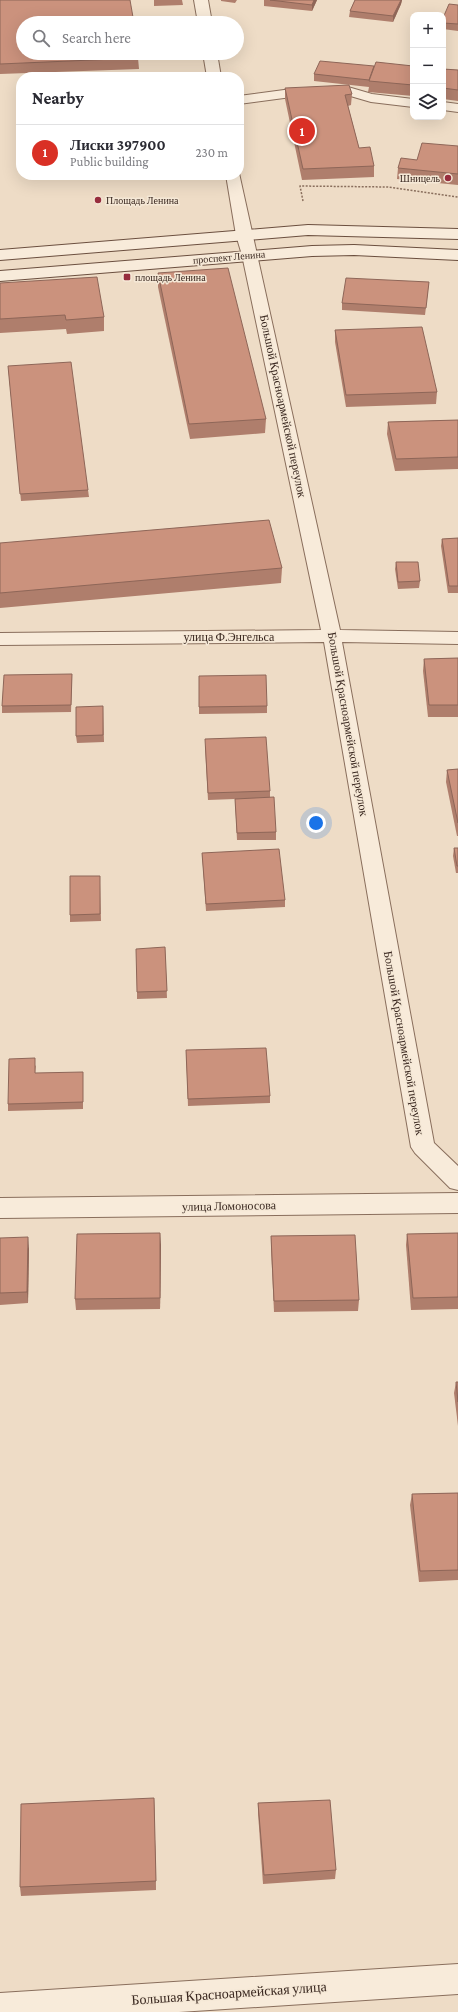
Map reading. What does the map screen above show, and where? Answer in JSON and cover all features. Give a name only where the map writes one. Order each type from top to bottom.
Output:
[{"type":"street","points":[[201,0],[204,16]]},
{"type":"street","points":[[211,60],[213,72]]},
{"type":"street","points":[[244,99],[284,94],[348,91],[371,98],[410,103]]},
{"type":"street","points":[[446,106],[458,108]]},
{"type":"street","name":"Большой Красноармейской переулок","points":[[234,180],[244,235],[250,255],[332,636],[422,1147],[458,1181]]},
{"type":"street","name":"проспект Ленина","points":[[0,255],[308,230],[354,230],[458,234]]},
{"type":"street","name":"проспект Ленина","points":[[0,276],[250,255],[354,250],[458,255]]},
{"type":"street","name":"улица Ф.Энгельса","points":[[0,639],[332,636],[458,638]]},
{"type":"street","name":"улица Ломоносова","points":[[0,1208],[458,1203]]},
{"type":"street","name":"Большая Красноармейская улица","points":[[0,2008],[458,1979]]},
{"type":"path","points":[[308,230],[300,186],[388,187],[458,197]]},
{"type":"building","points":[[0,0],[130,0],[133,16],[16,16],[16,60],[92,60],[0,64]]},
{"type":"building","points":[[270,0],[314,0],[312,5]]},
{"type":"building","points":[[355,0],[401,0],[393,16],[350,11]]},
{"type":"building","points":[[449,4],[458,5],[458,24],[446,23],[446,12]]},
{"type":"building","points":[[320,61],[374,66],[369,80],[314,74]]},
{"type":"building","points":[[376,62],[410,66],[410,85],[369,81]]},
{"type":"building","points":[[446,69],[458,70],[458,90],[446,88]]},
{"type":"building","points":[[349,85],[352,94],[345,95],[359,148],[370,147],[374,166],[303,169],[285,88]]},
{"type":"building","points":[[422,143],[458,146],[458,174],[398,168],[401,158],[417,160]]},
{"type":"building","points":[[228,268],[266,419],[189,424],[158,273]]},
{"type":"building","points":[[97,277],[104,317],[66,320],[65,315],[0,319],[0,283]]},
{"type":"building","points":[[346,278],[429,282],[426,308],[342,303]]},
{"type":"building","points":[[422,327],[437,392],[346,395],[335,330]]},
{"type":"building","points":[[71,362],[88,490],[20,494],[8,366]]},
{"type":"building","points":[[458,420],[458,457],[396,459],[388,422]]},
{"type":"building","points":[[269,520],[282,568],[0,593],[0,543]]},
{"type":"building","points":[[458,538],[458,586],[449,586],[442,539]]},
{"type":"building","points":[[396,562],[418,562],[420,581],[398,582]]},
{"type":"building","points":[[458,658],[458,705],[429,705],[424,659]]},
{"type":"building","points":[[72,674],[71,705],[2,706],[4,675]]},
{"type":"building","points":[[266,675],[267,706],[199,707],[199,676]]},
{"type":"building","points":[[103,706],[103,735],[76,736],[76,707]]},
{"type":"building","points":[[266,737],[270,791],[208,793],[205,739]]},
{"type":"building","points":[[458,769],[458,823],[447,770]]},
{"type":"building","points":[[274,797],[276,832],[237,833],[235,799]]},
{"type":"building","points":[[454,848],[458,848],[458,866],[457,866]]},
{"type":"building","points":[[279,849],[285,900],[206,904],[202,853]]},
{"type":"building","points":[[70,876],[100,876],[100,914],[70,915]]},
{"type":"building","points":[[165,947],[167,991],[137,992],[136,949]]},
{"type":"building","points":[[266,1048],[270,1096],[188,1099],[186,1050]]},
{"type":"building","points":[[35,1058],[35,1073],[83,1072],[83,1102],[8,1104],[9,1059]]},
{"type":"building","points":[[160,1233],[160,1298],[75,1299],[77,1234]]},
{"type":"building","points":[[458,1233],[458,1297],[413,1298],[407,1234]]},
{"type":"building","points":[[355,1235],[359,1300],[274,1301],[271,1236]]},
{"type":"building","points":[[28,1237],[27,1292],[0,1293],[0,1238]]},
{"type":"building","points":[[456,1382],[458,1382],[458,1402]]},
{"type":"building","points":[[458,1493],[458,1570],[420,1571],[412,1494]]},
{"type":"building","points":[[154,1798],[156,1881],[20,1887],[21,1804]]},
{"type":"building","points":[[330,1800],[336,1870],[264,1875],[258,1803]]},
{"type":"place","name":"Лиски 397900","points":[[302,131]]},
{"type":"place","name":"Шницель","points":[[448,178]]},
{"type":"place","name":"Площадь Ленина","points":[[98,200]]},
{"type":"place","name":"площадь Ленина","points":[[127,277]]}]
